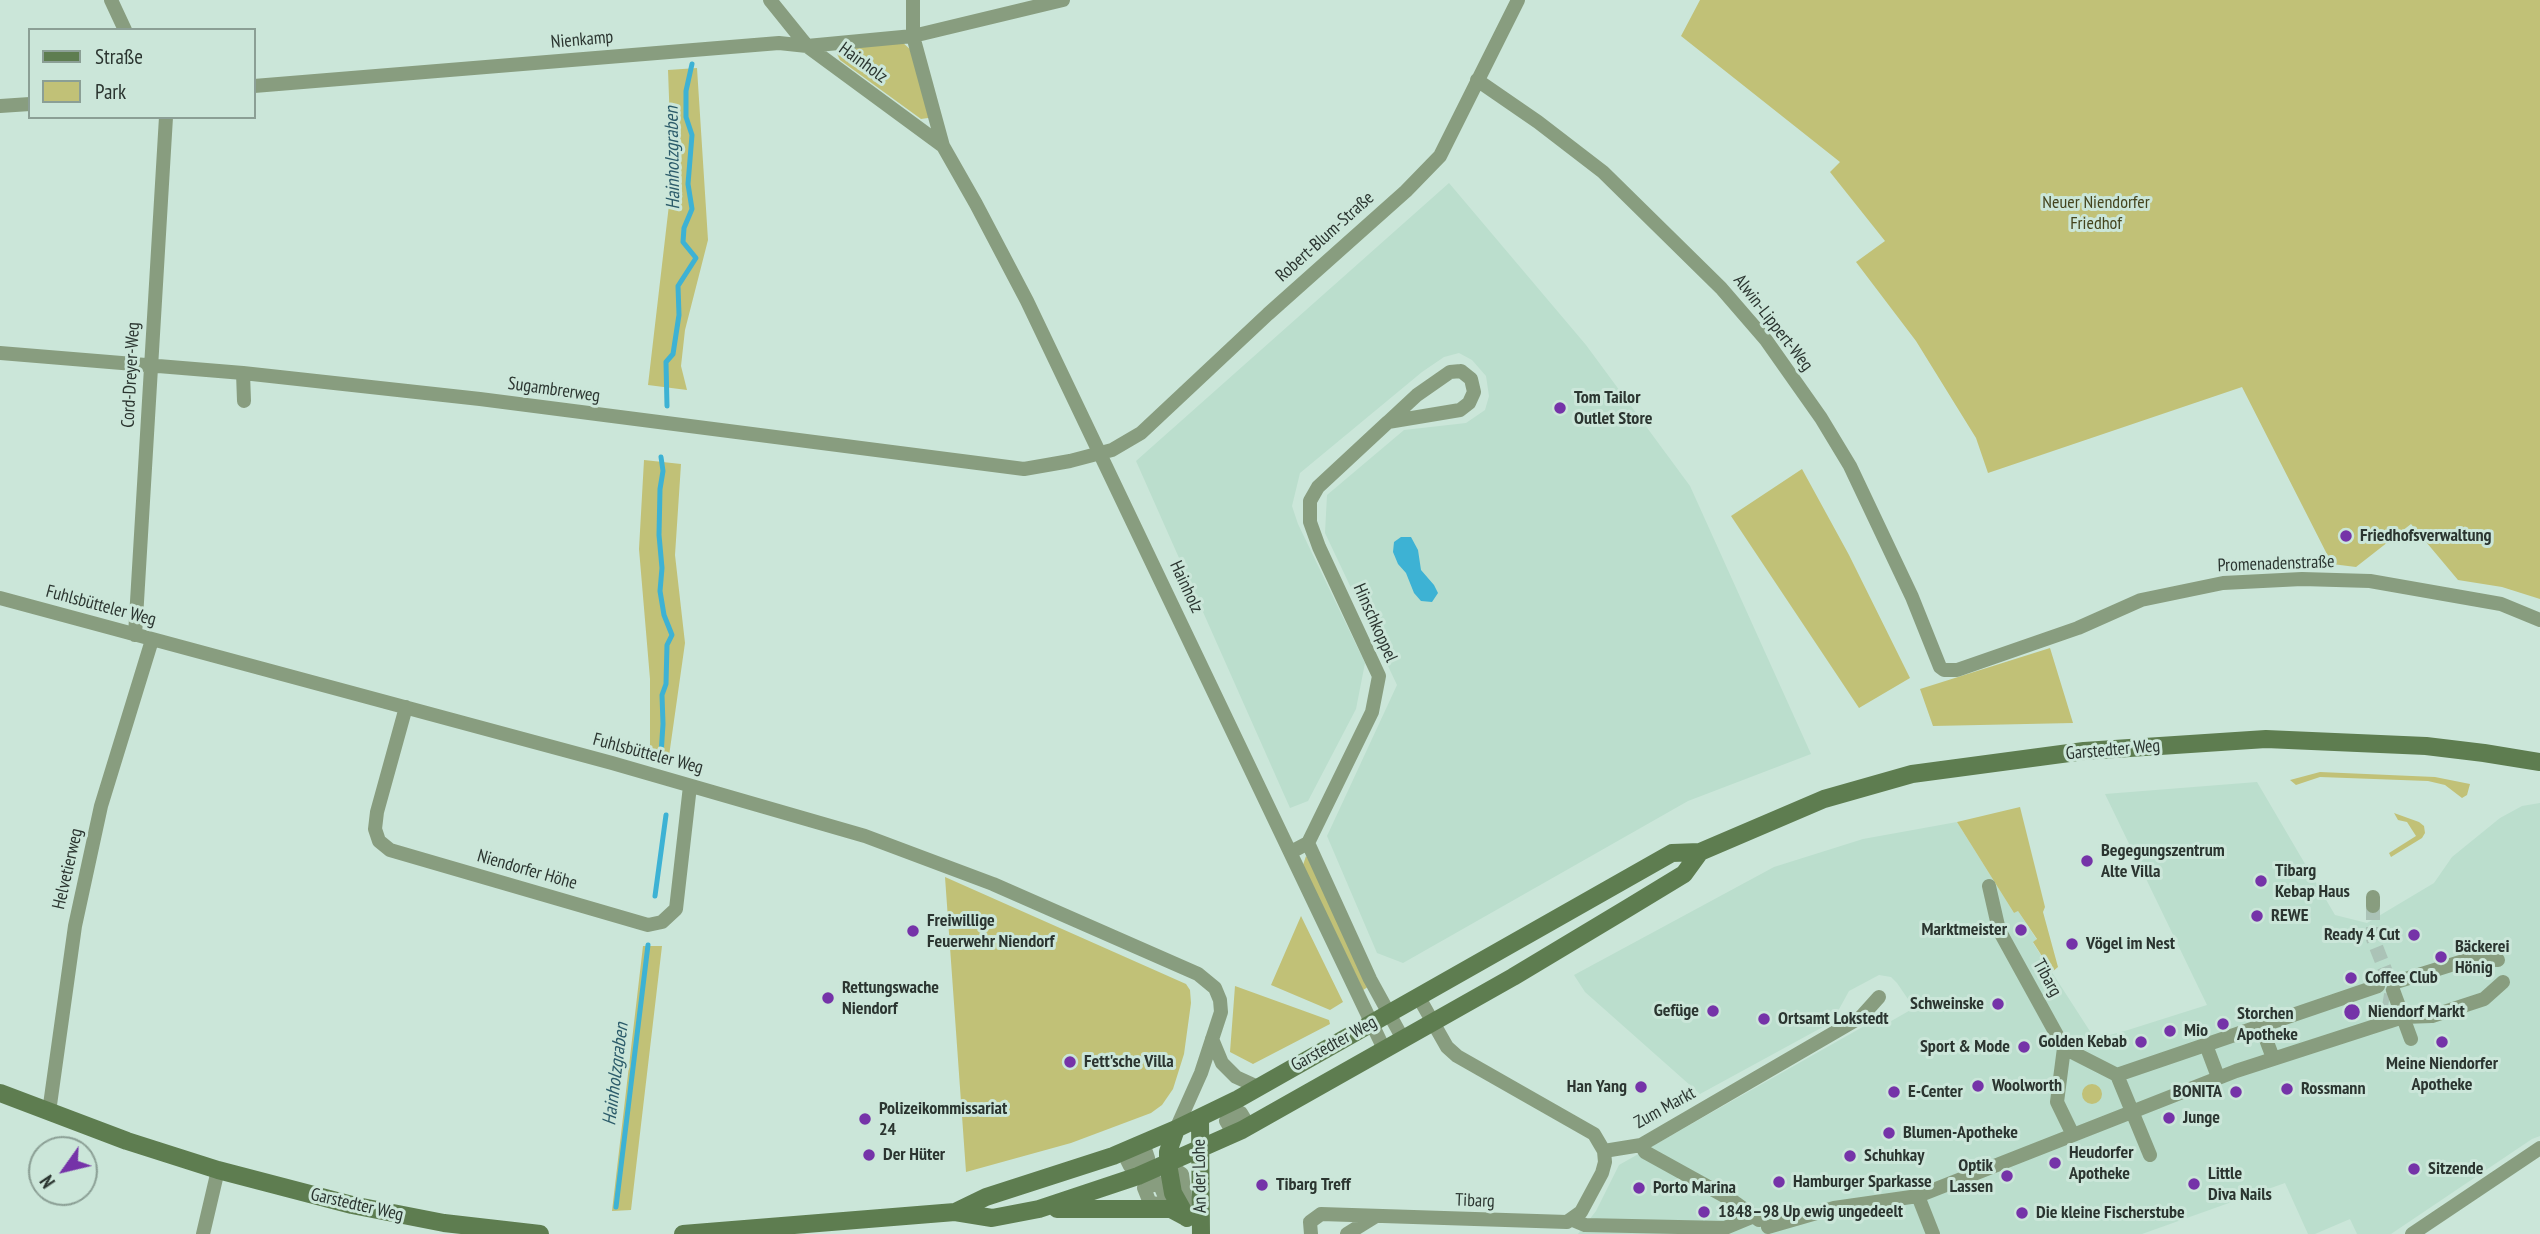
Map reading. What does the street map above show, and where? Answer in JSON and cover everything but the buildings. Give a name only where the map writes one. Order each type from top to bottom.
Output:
[{"type":"main road","name":"Garstedter Weg","points":[[955,1212],[986,1197],[1113,1156],[1200,1118],[1672,853],[1699,852],[1824,799],[1912,774],[2084,751],[2266,739],[2435,747],[2540,762]]},
{"type":"main road","name":"Garstedter Weg","points":[[683,1234],[955,1212],[992,1218],[1039,1209],[1168,1164],[1242,1130],[1432,1023],[1685,874],[1699,852]]},
{"type":"main road","name":"Garstedter Weg","points":[[0,1093],[127,1141],[218,1170],[365,1208],[444,1223],[540,1234]]},
{"type":"main road","name":"An der Lohe","points":[[1200,1118],[1200,1234]]},
{"type":"main road","name":"An der Lohe","points":[[1176,1129],[1168,1152],[1173,1193],[1200,1234]]},
{"type":"main road","name":"Garstedter Weg","points":[[1039,1209],[1186,1211]]},
{"type":"street","points":[[111,0],[124,28]]},
{"type":"street","name":"Hainholz","points":[[770,0],[807,46],[943,146]]},
{"type":"street","name":"Hainholz","points":[[913,0],[913,36],[943,146],[1027,301],[1384,1049]]},
{"type":"street","name":"Nienkamp","points":[[256,86],[779,43],[807,46],[913,36],[1063,0]]},
{"type":"street","name":"Robert-Blum-Straße","points":[[1100,453],[1112,450],[1140,433],[1406,191],[1440,156],[1518,0]]},
{"type":"street","name":"Alwin-Lippert-Weg","points":[[1477,80],[1603,172],[1721,288],[1766,340],[1821,418],[1850,466],[1907,585],[1940,667]]},
{"type":"street","points":[[0,106],[28,104]]},
{"type":"street","name":"Cord-Dreyer-Weg","points":[[135,635],[166,119]]},
{"type":"street","name":"Sugambrerweg","points":[[0,353],[243,373],[480,399],[1024,469],[1100,453]]},
{"type":"street","name":"Hinschkoppel","points":[[1308,843],[1372,712],[1379,676],[1319,547],[1310,522],[1310,501],[1318,487],[1417,395],[1450,372],[1461,371],[1471,379],[1474,391],[1469,403],[1460,410],[1388,422]]},
{"type":"street","points":[[243,373],[244,401]]},
{"type":"street","name":"Promenadenstraße","points":[[1940,667],[1944,670],[1957,670],[2078,628],[2141,600],[2223,583],[2302,579],[2370,581],[2436,590],[2501,604],[2540,620]]},
{"type":"street","name":"Fuhlsbütteler Weg","points":[[0,598],[788,811],[898,847],[993,884],[1198,974],[1210,982],[1220,1000],[1221,1012],[1201,1073],[1176,1129]]},
{"type":"street","name":"Helvetierweg","points":[[49,1112],[75,926],[101,806],[152,640]]},
{"type":"street","name":"Niendorfer Höhe","points":[[406,707],[377,812],[375,829],[379,841],[390,850],[648,925],[662,922],[676,909],[690,786]]},
{"type":"street","points":[[1291,852],[1308,843],[1370,979],[1403,1039]]},
{"type":"street","name":"Tibarg","points":[[1989,886],[1999,930],[2064,1048]]},
{"type":"street","points":[[2411,1039],[2394,993],[2470,959],[2498,960]]},
{"type":"street","points":[[1641,1144],[1645,1152],[1730,1199],[1768,1230],[1834,1208],[1918,1196],[2218,1077],[2239,1077],[2273,1058],[2403,1017],[2432,1016],[2484,999],[2503,982]]},
{"type":"street","points":[[2118,1075],[2378,986]]},
{"type":"street","points":[[1418,996],[1447,1047],[1457,1056],[1591,1131],[1598,1138],[1604,1151],[1602,1173],[1581,1212],[1573,1220]]},
{"type":"street","name":"Zum Markt","points":[[1604,1151],[1641,1144],[1861,1017],[1879,997]]},
{"type":"street","points":[[2261,1026],[2273,1058]]},
{"type":"street","points":[[1212,1039],[1222,1063],[1236,1077],[1258,1087]]},
{"type":"street","points":[[2206,1045],[2218,1077]]},
{"type":"street","points":[[2073,1135],[2057,1102],[2064,1048],[2118,1075],[2151,1155]]},
{"type":"street","name":"Fuhlsbütteler Weg","points":[[1200,1118],[1201,1073]]},
{"type":"street","points":[[2412,1234],[2540,1148]]},
{"type":"street","points":[[203,1234],[218,1170]]},
{"type":"street","points":[[1918,1196],[1933,1234]]},
{"type":"street","name":"Tibarg","points":[[1311,1234],[1310,1222],[1321,1213],[1560,1223],[1573,1220],[1585,1225],[1725,1228],[1754,1216]]},
{"type":"street","points":[[1347,1234],[1376,1216]]},
{"type":"shaded area","points":[[1449,183],[1586,345],[1690,486],[1811,754],[1688,801],[1403,963],[1377,953],[1327,836],[1397,685],[1325,533],[1327,495],[1404,430],[1466,423],[1485,410],[1489,396],[1486,376],[1472,360],[1459,353],[1444,357],[1422,372],[1300,473],[1292,506],[1298,524],[1365,663],[1356,709],[1308,801],[1290,808],[1136,461]]},
{"type":"shaded area","points":[[2257,782],[2335,915],[2367,923],[2434,883],[2452,857],[2500,818],[2522,806],[2540,803],[2540,1136],[2391,1234],[2357,1234],[2350,1219],[2315,1234],[2308,1234],[2285,1183],[2142,1234],[1578,1234],[1596,1211],[1619,1165],[1866,1025],[1886,1024],[1914,1008],[1891,977],[1879,975],[1849,991],[1832,1022],[1700,1094],[1585,992],[1574,975],[1774,867],[1863,839],[1957,822],[2014,913],[2018,911],[2037,940],[2033,943],[2095,1039],[2128,1030],[2207,1005],[2105,794]]},
{"type":"green space","name":"Neuer Niendorfer Friedhof","points":[[1700,0],[2540,0],[2540,599],[2502,587],[2458,580],[2411,524],[2356,567],[2332,564],[2242,387],[1988,473],[1976,438],[1916,341],[1856,262],[1885,241],[1830,172],[1840,162],[1681,36]]},
{"type":"green space","points":[[902,42],[912,51],[930,113],[928,118],[921,119],[840,60],[837,54],[837,50]]},
{"type":"green space","points":[[697,68],[708,240],[685,330],[681,366],[687,390],[648,385],[672,179],[668,70]]},
{"type":"green space","points":[[644,460],[681,464],[675,555],[685,643],[669,756],[650,753],[650,679],[639,549]]},
{"type":"green space","points":[[1802,469],[1849,555],[1910,678],[1859,708],[1731,516]]},
{"type":"green space","points":[[2050,648],[2073,723],[1933,726],[1920,689]]},
{"type":"green space","points":[[2320,772],[2435,777],[2470,784],[2467,795],[2462,798],[2445,785],[2428,781],[2320,777],[2296,785],[2290,780]]},
{"type":"green space","points":[[2020,807],[2058,967],[2052,972],[2033,942],[2037,939],[2018,911],[2014,913],[1957,822]]},
{"type":"green space","points":[[2394,813],[2419,822],[2424,826],[2425,833],[2422,838],[2391,857],[2389,853],[2416,836],[2407,822],[2398,820]]},
{"type":"green space","points":[[1306,856],[1368,987],[1363,990],[1303,865]]},
{"type":"green space","points":[[945,877],[1186,984],[1190,990],[1191,1003],[1184,1054],[1173,1089],[1162,1105],[1151,1113],[1071,1143],[966,1172]]},
{"type":"green space","points":[[1301,916],[1343,1002],[1330,1010],[1271,985]]},
{"type":"green space","points":[[643,946],[662,946],[631,1210],[612,1211]]},
{"type":"green space","points":[[1235,986],[1329,1020],[1330,1024],[1253,1064],[1230,1052]]},
{"type":"green space","points":[[2092,1084],[2099,1087],[2102,1094],[2099,1101],[2092,1104],[2085,1101],[2082,1094],[2085,1087]]},
{"type":"water","points":[[1401,537],[1411,537],[1418,550],[1421,570],[1438,593],[1432,602],[1421,601],[1398,564],[1393,552],[1394,542]]},
{"type":"waterway","name":"Hainholzgraben","points":[[667,406],[666,362],[673,354],[679,315],[678,286],[696,258],[683,242],[684,228],[692,209],[688,184],[692,135],[686,117],[686,91],[692,64]]},
{"type":"waterway","name":"Hainholzgraben","points":[[661,457],[663,471],[660,489],[660,591],[664,615],[672,635],[667,645],[666,684],[662,695],[661,755]]},
{"type":"waterway","name":"Hainholzgraben","points":[[655,896],[666,815]]},
{"type":"waterway","name":"Hainholzgraben","points":[[616,1207],[648,945]]},
{"type":"tunnel","points":[[2373,906],[2373,939],[2393,990]]},
{"type":"tunnel","points":[[2383,1000],[2389,1001]]},
{"type":"place","name":"Tom Tailor Outlet Store","points":[[1560,408]]},
{"type":"place","name":"Friedhofsverwaltung","points":[[2346,536]]},
{"type":"place","name":"Begegungszentrum Alte Villa","points":[[2087,861]]},
{"type":"place","name":"Tibarg Kebap Haus","points":[[2261,881]]},
{"type":"place","name":"REWE","points":[[2257,916]]},
{"type":"place","name":"Marktmeister","points":[[2021,930]]},
{"type":"place","name":"Freiwillige Feuerwehr Niendorf","points":[[913,931]]},
{"type":"place","name":"Ready 4 Cut","points":[[2414,935]]},
{"type":"place","name":"Vögel im Nest","points":[[2072,944]]},
{"type":"place","name":"Bäckerei Hönig","points":[[2441,957]]},
{"type":"place","name":"Coffee Club","points":[[2351,978]]},
{"type":"place","name":"Rettungswache Niendorf","points":[[828,998]]},
{"type":"place","name":"Schweinske","points":[[1998,1004]]},
{"type":"place","name":"Gefüge","points":[[1713,1011]]},
{"type":"place","name":"Niendorf Markt","points":[[2352,1012]]},
{"type":"place","name":"Ortsamt Lokstedt","points":[[1764,1019]]},
{"type":"place","name":"Storchen Apotheke","points":[[2223,1024]]},
{"type":"place","name":"Mio","points":[[2170,1031]]},
{"type":"place","name":"Golden Kebab","points":[[2141,1042]]},
{"type":"place","name":"Meine Niendorfer Apotheke","points":[[2442,1042]]},
{"type":"place","name":"Sport & Mode","points":[[2024,1047]]},
{"type":"place","name":"Fett'sche Villa","points":[[1070,1062]]},
{"type":"place","name":"Woolworth","points":[[1978,1086]]},
{"type":"place","name":"Han Yang","points":[[1641,1087]]},
{"type":"place","name":"Rossmann","points":[[2287,1089]]},
{"type":"place","name":"E-Center","points":[[1894,1092]]},
{"type":"place","name":"BONITA","points":[[2236,1092]]},
{"type":"place","name":"Junge","points":[[2169,1118]]},
{"type":"place","name":"Polizeikommissariat 24","points":[[865,1119]]},
{"type":"place","name":"Blumen-Apotheke","points":[[1889,1133]]},
{"type":"place","name":"Der Hüter","points":[[869,1155]]},
{"type":"place","name":"Schuhkay","points":[[1850,1156]]},
{"type":"place","name":"Heudorfer Apotheke","points":[[2055,1163]]},
{"type":"place","name":"Sitzende","points":[[2414,1169]]},
{"type":"place","name":"Optik Lassen","points":[[2007,1176]]},
{"type":"place","name":"Hamburger Sparkasse","points":[[1779,1182]]},
{"type":"place","name":"Little Diva Nails","points":[[2194,1184]]},
{"type":"place","name":"Tibarg Treff","points":[[1262,1185]]},
{"type":"place","name":"Porto Marina","points":[[1639,1188]]},
{"type":"place","name":"1848–98 Up ewig ungedeelt","points":[[1704,1212]]},
{"type":"place","name":"Die kleine Fischerstube","points":[[2022,1213]]}]
